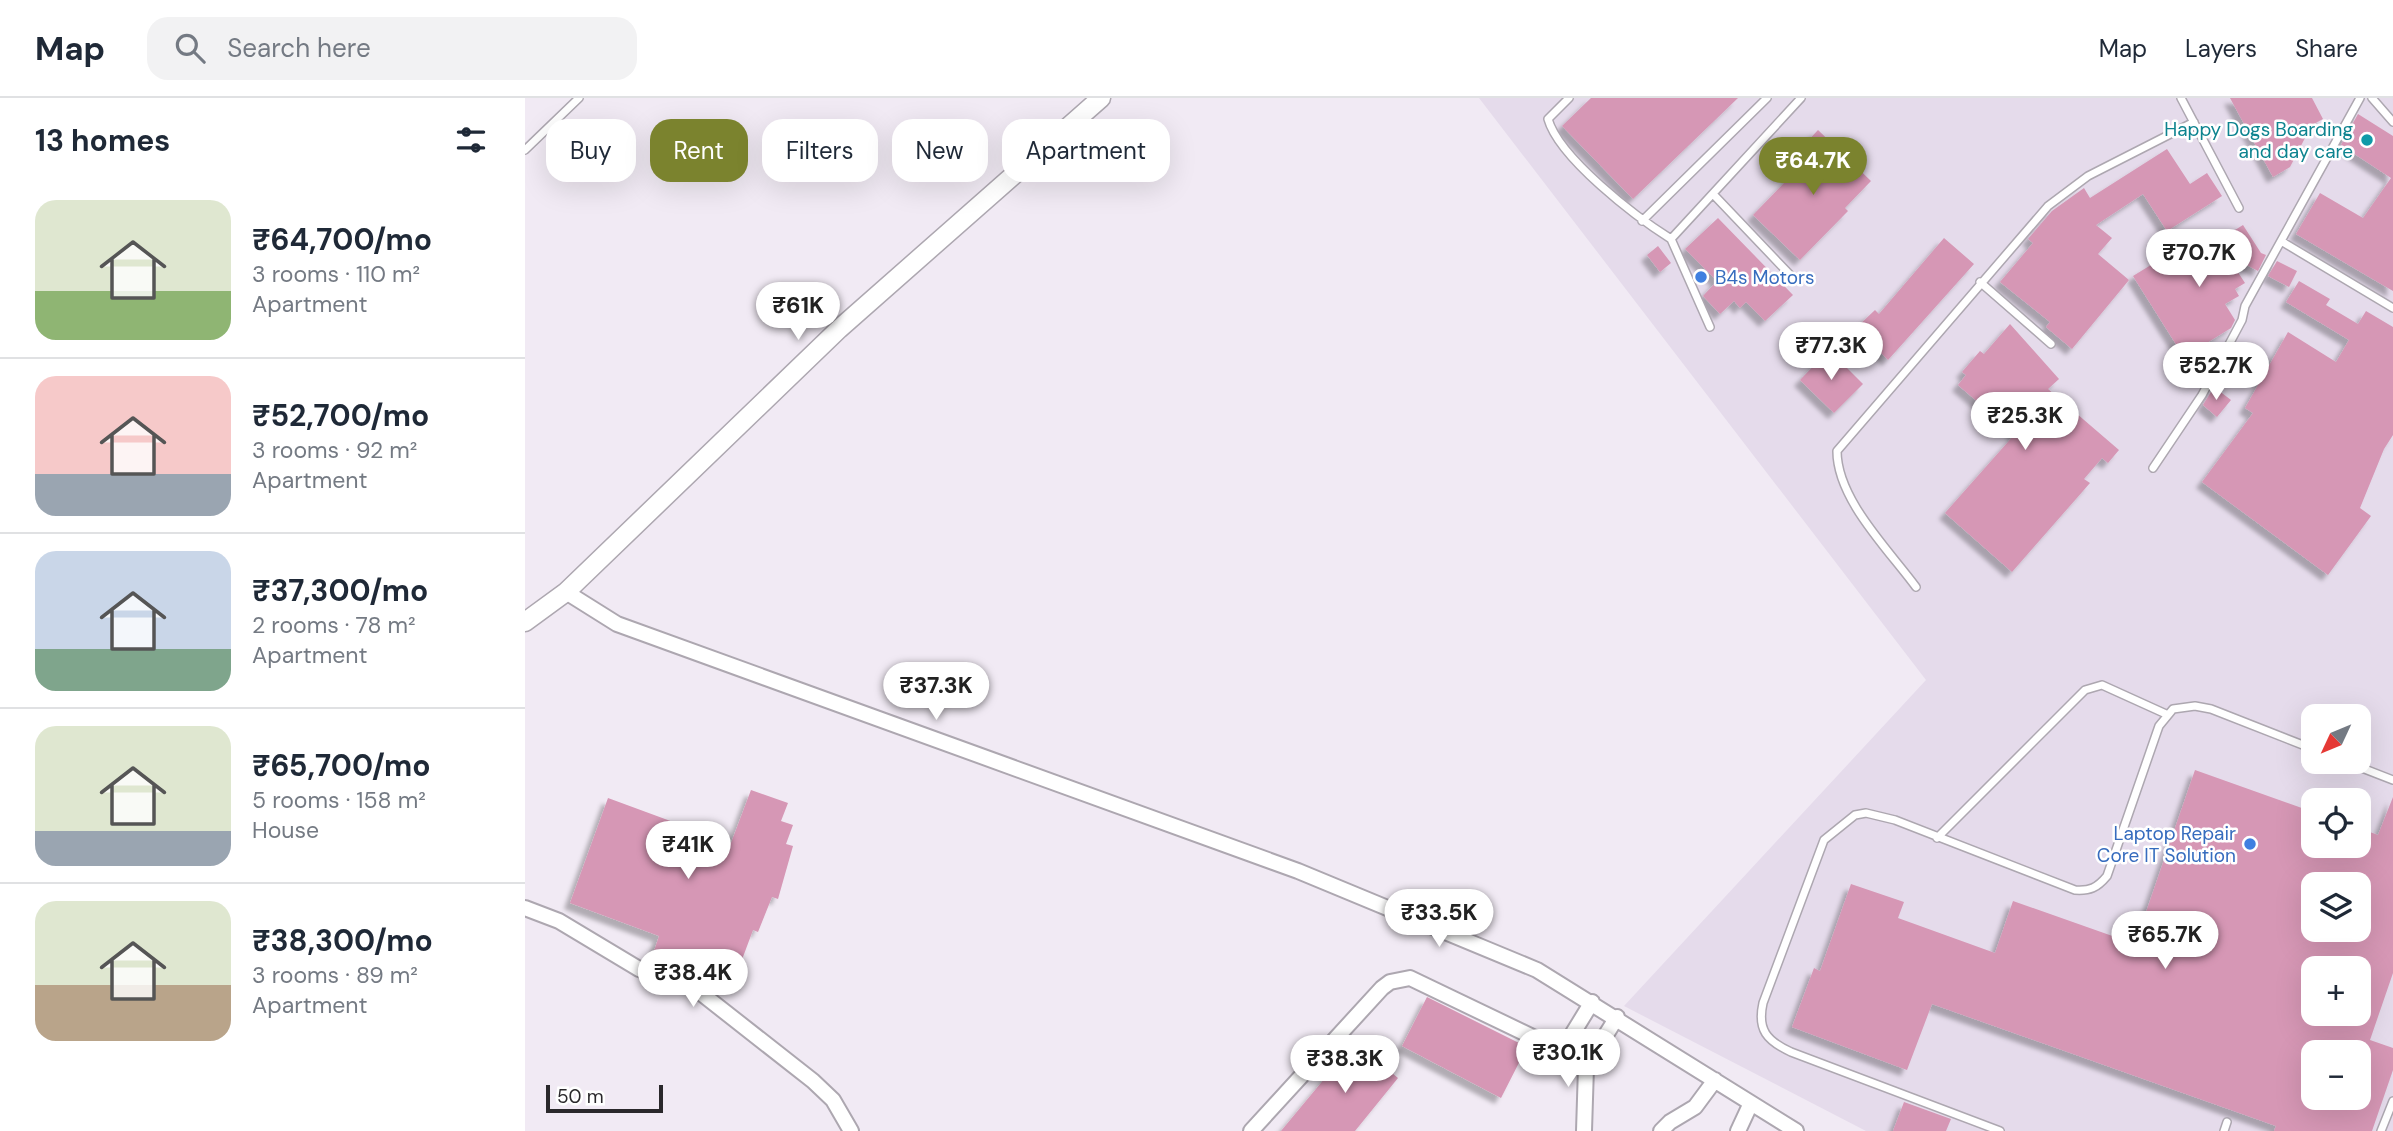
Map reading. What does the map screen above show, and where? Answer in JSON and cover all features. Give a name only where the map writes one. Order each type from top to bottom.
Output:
[{"type":"street","points":[[525,622],[565,592],[839,329],[1101,98]]},
{"type":"street","points":[[565,592],[617,624],[1298,871],[1537,970],[1617,1017],[1796,1131]]},
{"type":"street","points":[[525,908],[559,921],[639,970],[692,986],[813,1081],[833,1100],[851,1131]]},
{"type":"street","points":[[1251,1131],[1382,988],[1400,979],[1419,981],[1562,1051],[1576,1063],[1586,1067]]},
{"type":"street","points":[[1562,1051],[1592,1002]]},
{"type":"street","points":[[1584,1131],[1586,1067],[1617,1017]]},
{"type":"street","points":[[1661,1131],[1677,1117],[1695,1107],[1715,1080]]},
{"type":"street","points":[[1738,1131],[1751,1103]]},
{"type":"lane","points":[[525,149],[579,98]]},
{"type":"lane","points":[[1569,98],[1548,119],[1552,133],[1582,166],[1642,221],[1671,239],[1710,327]]},
{"type":"lane","points":[[1642,221],[1767,98]]},
{"type":"lane","points":[[1671,239],[1801,98]]},
{"type":"lane","points":[[2181,98],[2239,208]]},
{"type":"lane","points":[[2153,468],[2202,395],[2281,241],[2360,98]]},
{"type":"lane","points":[[2372,98],[2393,122]]},
{"type":"lane","points":[[1916,587],[1848,496],[1837,471],[1837,451],[1980,282],[2058,198],[2088,176],[2194,122]]},
{"type":"lane","points":[[1713,194],[1794,279]]},
{"type":"lane","points":[[2281,241],[2393,308]]},
{"type":"lane","points":[[1980,282],[2051,344]]},
{"type":"lane","points":[[1937,838],[2085,690],[2102,685],[2166,714]]},
{"type":"lane","points":[[2000,1131],[1791,1052],[1767,1037],[1761,1026],[1763,1003],[1824,840],[1846,819],[1866,813],[1895,820],[2075,890],[2086,891],[2098,886],[2107,876],[2158,726],[2166,714],[2182,707],[2211,709],[2301,744]]},
{"type":"lane","points":[[2371,771],[2393,780]]},
{"type":"lane","points":[[2381,1131],[2393,1101]]},
{"type":"lane","points":[[2224,1131],[2227,1122]]},
{"type":"shaded area","points":[[1479,98],[2393,98],[2393,1131],[1866,1131],[1624,1006],[1926,680]]},
{"type":"building","points":[[1591,98],[1738,98],[1633,199],[1562,126]]},
{"type":"building","points":[[2230,98],[2312,98],[2323,119],[2299,132],[2305,138],[2290,167],[2273,177]]},
{"type":"building","points":[[2358,114],[2393,136],[2393,291],[2296,234],[2320,193],[2363,218],[2391,178],[2341,145]]},
{"type":"building","points":[[1818,130],[1871,181],[1845,208],[1848,211],[1800,260],[1753,215],[1812,154],[1803,146]]},
{"type":"building","points":[[2167,149],[2190,184],[2207,173],[2222,196],[2167,231],[2143,194],[2096,225],[2112,238],[2098,254],[2129,280],[2072,349],[2046,327],[2050,322],[2000,282],[2033,243],[2028,239],[2052,211],[2084,188],[2090,198]]},
{"type":"building","points":[[1718,218],[1793,295],[1765,321],[1746,302],[1740,308],[1734,301],[1720,314],[1703,296],[1717,281],[1685,249]]},
{"type":"building","points":[[2243,225],[2261,253],[2266,255],[2258,271],[2226,254],[2245,283],[2235,289],[2239,296],[2225,304],[2235,320],[2231,328],[2184,357],[2133,276],[2177,249],[2185,261]]},
{"type":"building","points":[[1944,238],[1974,264],[1888,360],[1856,328],[1875,310],[1879,314]]},
{"type":"building","points":[[1658,246],[1671,263],[1660,272],[1647,255]]},
{"type":"building","points":[[2277,261],[2297,271],[2289,287],[2268,276]]},
{"type":"building","points":[[2299,281],[2330,299],[2326,305],[2358,324],[2366,311],[2393,327],[2393,435],[2384,449],[2360,508],[2371,516],[2328,575],[2202,482],[2253,413],[2245,408],[2288,332],[2336,362],[2349,340],[2286,302]]},
{"type":"building","points":[[2010,324],[2059,379],[2048,389],[2119,450],[2108,463],[2102,458],[2084,479],[2090,483],[2012,572],[1945,513],[2015,434],[1958,385],[1966,375],[1962,372],[1980,351],[1984,354]]},
{"type":"building","points":[[1829,350],[1863,384],[1834,413],[1800,380]]},
{"type":"building","points":[[2214,387],[2231,400],[2217,417],[2203,405]]},
{"type":"building","points":[[2195,770],[2301,808],[2301,858],[2371,858],[2371,832],[2378,835],[2393,797],[2393,973],[2370,1040],[2301,1040],[2301,1110],[2371,1110],[2371,1040],[2393,1048],[2393,1070],[2372,1131],[2274,1131],[2276,1126],[1932,1004],[1907,1070],[1792,1027],[1814,968],[1820,971],[1851,884],[1904,902],[1898,918],[1995,953],[2013,901],[2135,944]]},
{"type":"building","points":[[751,790],[788,803],[781,821],[793,825],[786,844],[793,846],[778,899],[772,897],[758,932],[753,930],[740,965],[735,963],[729,981],[653,954],[659,936],[570,903],[608,798],[684,826],[677,843],[701,852],[707,835],[731,843]]},
{"type":"building","points":[[1427,997],[1527,1047],[1501,1098],[1402,1046]]},
{"type":"building","points":[[1355,1042],[1398,1078],[1355,1131],[1281,1131]]},
{"type":"building","points":[[1904,1102],[1951,1119],[1946,1131],[1893,1131]]},
{"type":"place","name":"Happy Dogs Boarding and day care","points":[[2367,140]]},
{"type":"place","name":"B4s Motors","points":[[1701,277]]},
{"type":"place","name":"Laptop Repair Core IT Solution","points":[[2250,844]]}]
